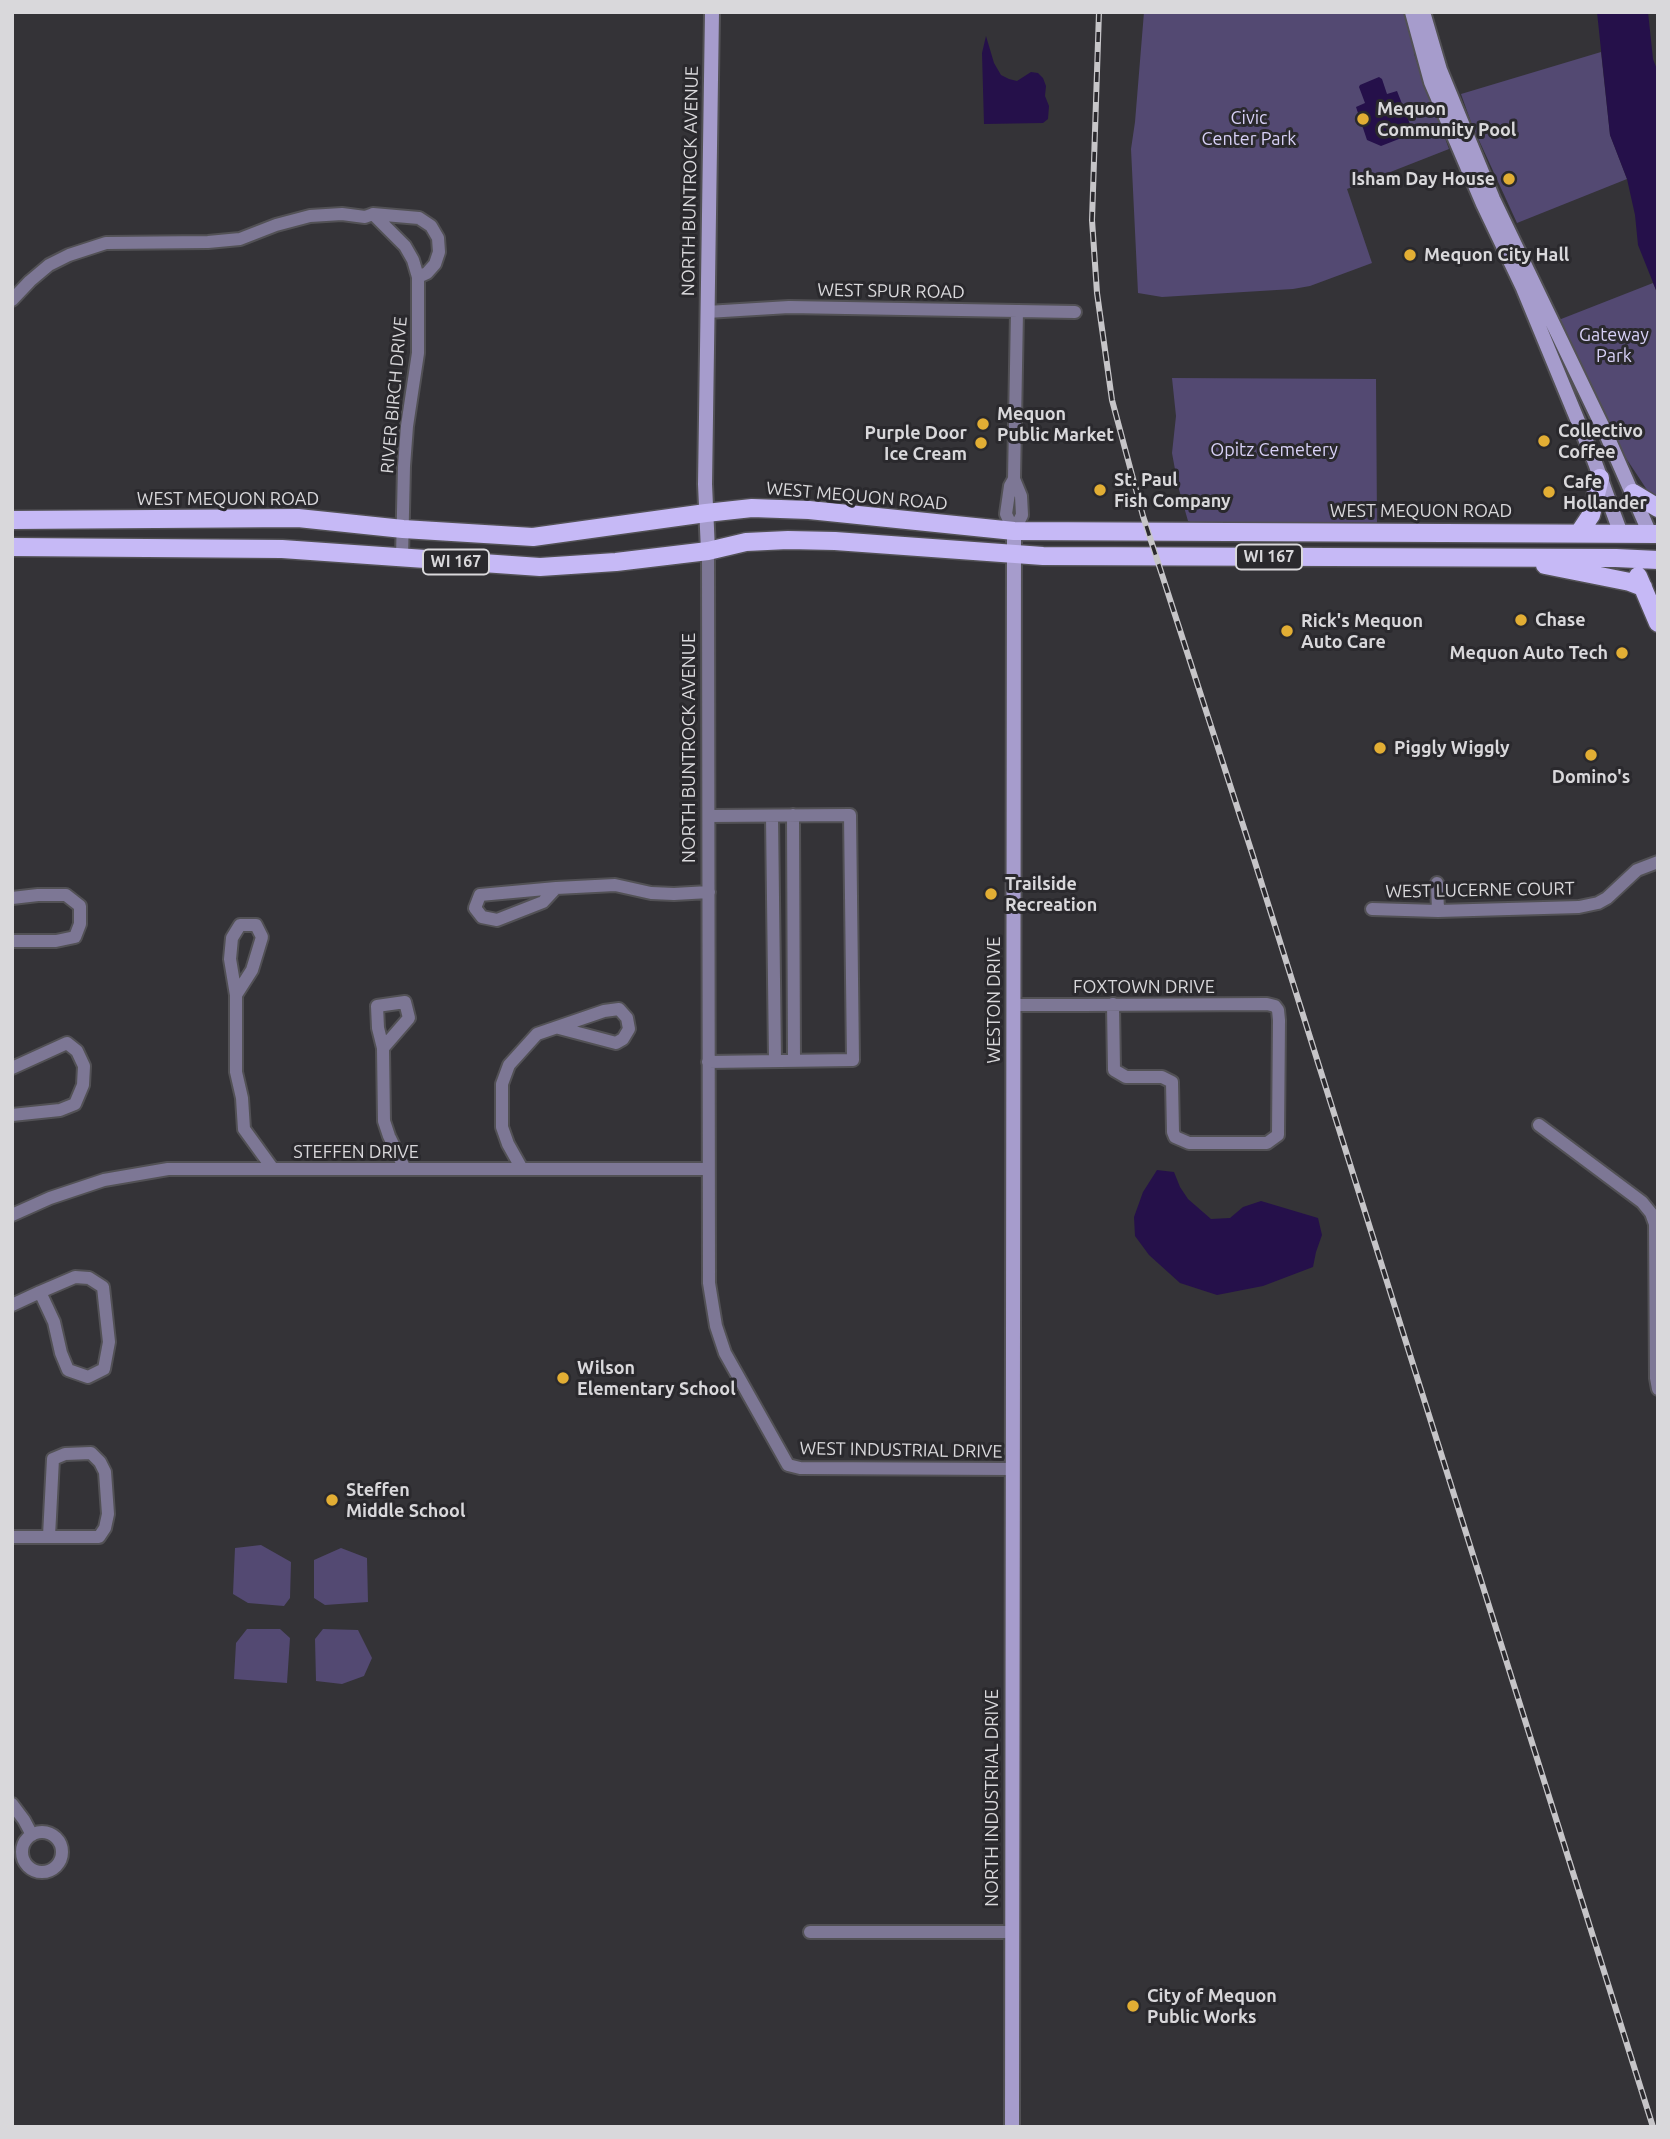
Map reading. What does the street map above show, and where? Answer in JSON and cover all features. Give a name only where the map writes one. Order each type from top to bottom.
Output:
[{"type":"main road","points":[[1579,533],[1591,515],[1600,478]]},
{"type":"main road","points":[[1633,493],[1658,508]]},
{"type":"main road","name":"WEST MEQUON ROAD","points":[[12,520],[298,518],[403,529],[533,537],[752,508],[810,510],[1014,531],[1579,533],[1625,545],[1656,547]]},
{"type":"main road","points":[[155,519],[156,547]]},
{"type":"main road","points":[[1317,531],[1317,557]]},
{"type":"main road","name":"WI 167","points":[[12,547],[282,549],[540,567],[616,562],[708,551],[746,542],[788,540],[835,541],[1014,555],[1520,558]]},
{"type":"main road","points":[[1625,545],[1658,623]]},
{"type":"main road","points":[[1520,558],[1539,546],[1656,547]]},
{"type":"main road","points":[[1520,558],[1643,587]]},
{"type":"street","name":"NORTH BUNTROCK AVENUE","points":[[712,12],[706,513],[709,1283],[716,1326],[724,1353],[788,1465]]},
{"type":"street","points":[[1412,12],[1431,82],[1483,204],[1523,288],[1625,545]]},
{"type":"street","points":[[1423,12],[1440,70],[1493,199],[1656,547]]},
{"type":"street","points":[[12,300],[49,265],[69,255],[106,243],[240,239],[310,216],[342,214],[419,218],[431,226],[438,238],[439,252],[435,264],[427,273],[418,277]]},
{"type":"street","name":"RIVER BIRCH DRIVE","points":[[373,214],[405,246],[418,277],[418,353],[407,426],[402,558]]},
{"type":"street","name":"WEST SPUR ROAD","points":[[707,312],[789,307],[1075,312]]},
{"type":"street","points":[[1014,531],[1022,515],[1021,496],[1014,479],[1017,311]]},
{"type":"street","name":"WESTON DRIVE","points":[[1013,1469],[1014,531]]},
{"type":"street","points":[[793,815],[794,1061]]},
{"type":"street","points":[[708,1062],[853,1060],[850,815],[709,816]]},
{"type":"street","points":[[772,816],[775,1061]]},
{"type":"street","name":"WEST LUCERNE COURT","points":[[1373,909],[1438,911],[1579,907],[1607,898],[1637,870],[1658,862]]},
{"type":"street","points":[[1437,883],[1438,911]]},
{"type":"street","points":[[556,888],[543,902],[498,920],[482,918],[475,908],[480,895],[556,888],[615,885],[651,893],[709,891]]},
{"type":"street","points":[[12,898],[66,895],[80,906],[80,924],[75,937],[56,941],[12,941]]},
{"type":"street","points":[[236,995],[252,970],[262,937],[256,925],[240,925],[232,938],[230,959],[236,995],[236,1072],[242,1098],[244,1129],[273,1170]]},
{"type":"street","name":"FOXTOWN DRIVE","points":[[1013,1005],[1114,1004],[1267,1003],[1275,1006],[1279,1020],[1278,1135],[1267,1143],[1189,1143],[1175,1137],[1172,1082],[1162,1077],[1126,1077],[1114,1070],[1114,1004]]},
{"type":"street","points":[[522,1169],[502,1127],[502,1084],[509,1065],[537,1034],[604,1011],[620,1009],[627,1018],[629,1029],[616,1044],[559,1028]]},
{"type":"street","points":[[12,1068],[67,1044],[77,1051],[84,1066],[83,1085],[75,1104],[60,1110],[12,1115]]},
{"type":"street","points":[[383,1048],[384,1121],[405,1170]]},
{"type":"street","points":[[1539,1125],[1642,1202],[1651,1213],[1655,1224],[1658,1389]]},
{"type":"street","name":"STEFFEN DRIVE","points":[[12,1215],[50,1198],[104,1180],[168,1170],[708,1170]]},
{"type":"street","points":[[12,1305],[40,1292],[75,1277],[89,1278],[103,1287],[109,1342],[104,1369],[88,1377],[68,1370],[54,1322],[40,1292]]},
{"type":"street","points":[[12,1537],[99,1537],[105,1528],[108,1514],[105,1472],[91,1453],[65,1454],[53,1459],[49,1536]]},
{"type":"street","name":"WEST INDUSTRIAL DRIVE","points":[[788,1465],[800,1468],[1013,1469]]},
{"type":"street","name":"NORTH INDUSTRIAL DRIVE","points":[[1012,2127],[1013,1469]]},
{"type":"street","points":[[12,1804],[32,1835]]},
{"type":"street","points":[[810,1932],[1012,1932]]},
{"type":"green space","name":"Civic Center Park","points":[[1144,12],[1403,12],[1417,48],[1414,54],[1449,149],[1347,189],[1372,263],[1310,286],[1293,289],[1162,297],[1138,293],[1131,149]]},
{"type":"green space","points":[[1601,52],[1610,135],[1627,179],[1517,223],[1472,125],[1461,94]]},
{"type":"green space","name":"Gateway Park","points":[[1653,283],[1658,295],[1658,503],[1622,452],[1578,371],[1556,321]]},
{"type":"green space","name":"Opitz Cemetery","points":[[1172,378],[1376,379],[1377,523],[1188,521],[1172,453],[1176,416]]},
{"type":"green space","points":[[261,1545],[291,1562],[290,1598],[284,1606],[248,1603],[233,1594],[235,1548]]},
{"type":"green space","points":[[341,1548],[367,1558],[368,1602],[325,1605],[314,1598],[314,1560]]},
{"type":"green space","points":[[247,1629],[280,1629],[290,1638],[287,1683],[234,1679],[236,1643]]},
{"type":"green space","points":[[323,1629],[358,1630],[372,1658],[364,1676],[342,1684],[316,1681],[315,1639]]},
{"type":"shaded area","points":[[1597,12],[1648,12],[1653,59],[1658,72],[1658,295],[1638,245],[1627,179],[1610,135]]},
{"type":"shaded area","points":[[986,36],[994,63],[1001,75],[1017,81],[1031,72],[1038,73],[1043,78],[1049,106],[1048,119],[1043,123],[984,124],[982,53]]},
{"type":"shaded area","points":[[1379,77],[1387,94],[1397,91],[1410,124],[1404,137],[1381,146],[1367,140],[1356,107],[1365,103],[1360,85]]},
{"type":"shaded area","points":[[1157,1170],[1174,1172],[1188,1199],[1211,1219],[1230,1218],[1243,1207],[1261,1201],[1318,1218],[1322,1235],[1313,1267],[1263,1286],[1217,1295],[1180,1283],[1149,1255],[1135,1236],[1134,1217],[1143,1192]]},
{"type":"railway","points":[[1099,12],[1092,220],[1097,293],[1112,400],[1143,516],[1253,856],[1653,2127]]},
{"type":"place","name":"Mequon Community Pool","points":[[1363,119]]},
{"type":"place","name":"Isham Day House","points":[[1509,179]]},
{"type":"place","name":"Mequon City Hall","points":[[1410,255]]},
{"type":"place","name":"Mequon Public Market","points":[[983,424]]},
{"type":"place","name":"Collectivo Coffee","points":[[1544,441]]},
{"type":"place","name":"Purple Door Ice Cream","points":[[981,443]]},
{"type":"place","name":"St. Paul Fish Company","points":[[1100,490]]},
{"type":"place","name":"Cafe Hollander","points":[[1549,492]]},
{"type":"place","name":"Chase","points":[[1521,620]]},
{"type":"place","name":"Rick's Mequon Auto Care","points":[[1287,631]]},
{"type":"place","name":"Mequon Auto Tech","points":[[1622,653]]},
{"type":"place","name":"Piggly Wiggly","points":[[1380,748]]},
{"type":"place","name":"Domino's","points":[[1591,755]]},
{"type":"place","name":"Trailside Recreation","points":[[991,894]]},
{"type":"place","name":"Wilson Elementary School","points":[[563,1378]]},
{"type":"place","name":"Steffen Middle School","points":[[332,1500]]},
{"type":"place","name":"City of Mequon Public Works","points":[[1133,2006]]}]
